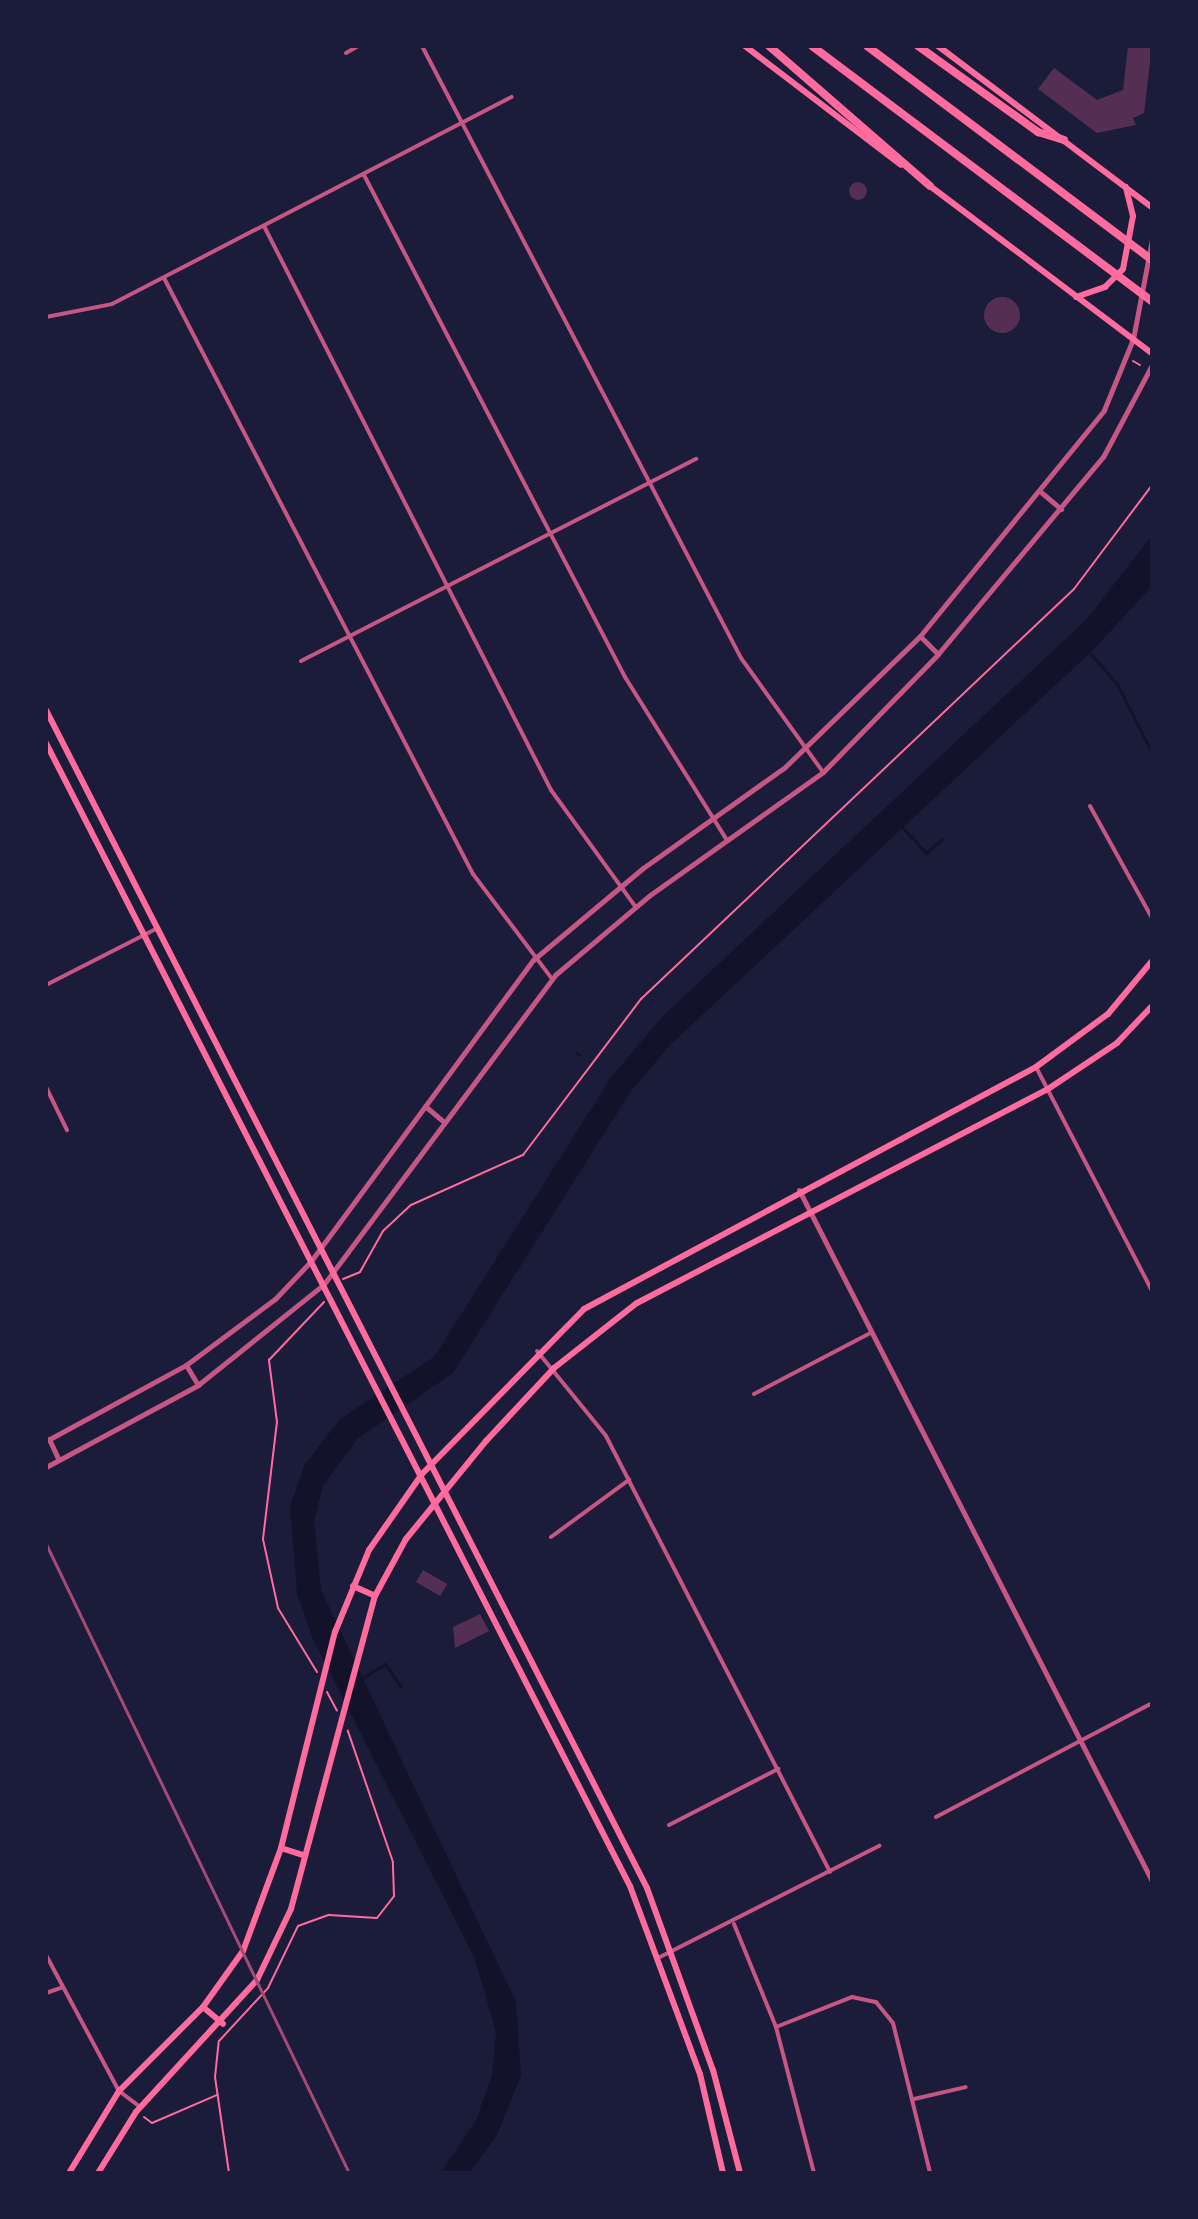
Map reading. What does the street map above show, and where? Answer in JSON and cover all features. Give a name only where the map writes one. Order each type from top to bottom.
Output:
[{"type":"highway","points":[[769,46],[930,186]]},
{"type":"highway","points":[[812,46],[1152,301]]},
{"type":"highway","points":[[867,46],[1152,260]]},
{"type":"highway","points":[[918,46],[1038,132],[1064,140]]},
{"type":"main road","points":[[745,46],[1152,353]]},
{"type":"main road","points":[[938,46],[1152,207]]},
{"type":"main road","points":[[1076,297],[1105,287],[1123,269],[1133,216],[1125,185]]},
{"type":"main road","points":[[46,710],[49,724],[104,823],[319,1248],[446,1489],[674,1952],[713,2070],[740,2173]]},
{"type":"main road","points":[[46,743],[436,1501],[660,1957],[700,2074],[723,2173]]},
{"type":"main road","points":[[90,830],[104,823]]},
{"type":"main road","points":[[69,2173],[119,2091],[203,2007],[243,1951],[281,1848],[344,1607],[353,1586],[422,1474],[537,1351],[630,1278],[1073,1045],[1149,974],[1152,961]]},
{"type":"main road","points":[[98,2173],[140,2111],[223,2024],[275,1945],[305,1856],[357,1643],[375,1596],[436,1501],[554,1368],[637,1303],[1048,1089],[1117,1043],[1152,1006]]},
{"type":"main road","points":[[239,1122],[252,1116]]},
{"type":"main road","points":[[353,1586],[375,1596]]},
{"type":"main road","points":[[281,1848],[305,1856]]},
{"type":"main road","points":[[203,2007],[223,2024]]},
{"type":"main road","points":[[700,2074],[713,2070]]},
{"type":"street","points":[[346,53],[358,46]]},
{"type":"street","points":[[422,46],[760,692],[823,772]]},
{"type":"street","points":[[46,317],[84,315],[164,278],[512,97]]},
{"type":"street","points":[[364,175],[625,677],[728,841]]},
{"type":"street","points":[[264,226],[551,790],[635,906]]},
{"type":"street","points":[[59,1460],[47,1440],[186,1365],[275,1299],[311,1261],[533,960],[620,886],[714,820],[804,750],[920,636],[1042,493],[1104,410],[1133,339],[1152,239]]},
{"type":"street","points":[[164,278],[473,874],[533,960],[552,979]]},
{"type":"street","points":[[46,1467],[198,1385],[258,1342],[324,1284],[552,979],[635,906],[823,772],[938,654],[1061,509],[1119,434],[1152,365]]},
{"type":"street","points":[[301,661],[696,459]]},
{"type":"street","points":[[1042,493],[1061,509]]},
{"type":"street","points":[[920,636],[938,654]]},
{"type":"street","points":[[1090,806],[1152,918]]},
{"type":"street","points":[[46,985],[158,928]]},
{"type":"street","points":[[1036,1067],[1152,1291]]},
{"type":"street","points":[[46,1087],[67,1130]]},
{"type":"street","points":[[425,1106],[444,1122]]},
{"type":"street","points":[[799,1190],[1152,1881]]},
{"type":"street","points":[[754,1394],[872,1332]]},
{"type":"street","points":[[537,1351],[587,1405],[629,1480],[830,1872]]},
{"type":"street","points":[[186,1365],[198,1385]]},
{"type":"street","points":[[551,1537],[629,1480]]},
{"type":"street","points":[[936,1817],[1152,1703]]},
{"type":"street","points":[[669,1825],[778,1769]]},
{"type":"street","points":[[660,1957],[734,1924],[879,1846]]},
{"type":"street","points":[[734,1924],[776,2027],[814,2173]]},
{"type":"street","points":[[46,1955],[119,2091],[140,2111]]},
{"type":"street","points":[[46,1993],[63,1987]]},
{"type":"street","points":[[776,2027],[852,1997],[876,2002],[893,2023],[930,2173]]},
{"type":"street","points":[[914,2099],[966,2087]]},
{"type":"path","points":[[1132,360],[1140,365]]},
{"type":"path","points":[[343,1279],[360,1272],[383,1231],[411,1205],[494,1174],[523,1155],[641,999],[1074,589],[1152,485]]},
{"type":"path","points":[[320,1678],[278,1608],[263,1539],[277,1437],[269,1360],[322,1305]]},
{"type":"path","points":[[229,2173],[218,2095],[219,2041],[268,1988],[298,1926],[329,1915],[377,1918],[394,1896],[396,1873],[362,1762],[322,1689]]},
{"type":"path","points":[[140,2111],[152,2123],[218,2095]]},
{"type":"shaded area","points":[[1152,535],[1150,588],[1094,649],[669,1046],[631,1091],[453,1373],[357,1439],[323,1486],[314,1521],[321,1590],[516,2002],[521,2075],[497,2135],[469,2173],[441,2173],[476,2120],[492,2075],[496,2032],[475,1959],[313,1639],[297,1594],[290,1507],[304,1466],[340,1419],[434,1357],[612,1076],[662,1017],[1088,618]]},
{"type":"building","points":[[1128,46],[1152,46],[1144,113],[1133,118],[1136,125],[1097,133],[1038,89],[1054,68],[1097,100],[1123,90]]},
{"type":"building","points":[[858,182],[867,191],[858,200],[849,191]]},
{"type":"building","points":[[1002,297],[1015,302],[1020,315],[1015,328],[1002,333],[989,328],[984,315],[989,302]]},
{"type":"building","points":[[423,1570],[447,1584],[440,1596],[416,1582]]},
{"type":"building","points":[[480,1614],[489,1631],[455,1648],[453,1627]]},
{"type":"waterway","points":[[1089,652],[1117,684],[1152,753]]},
{"type":"waterway","points":[[902,827],[926,853],[942,839]]},
{"type":"waterway","points":[[576,1053],[580,1055]]},
{"type":"waterway","points":[[362,1678],[385,1664],[401,1687]]},
{"type":"railway","points":[[46,1544],[349,2173]]}]
